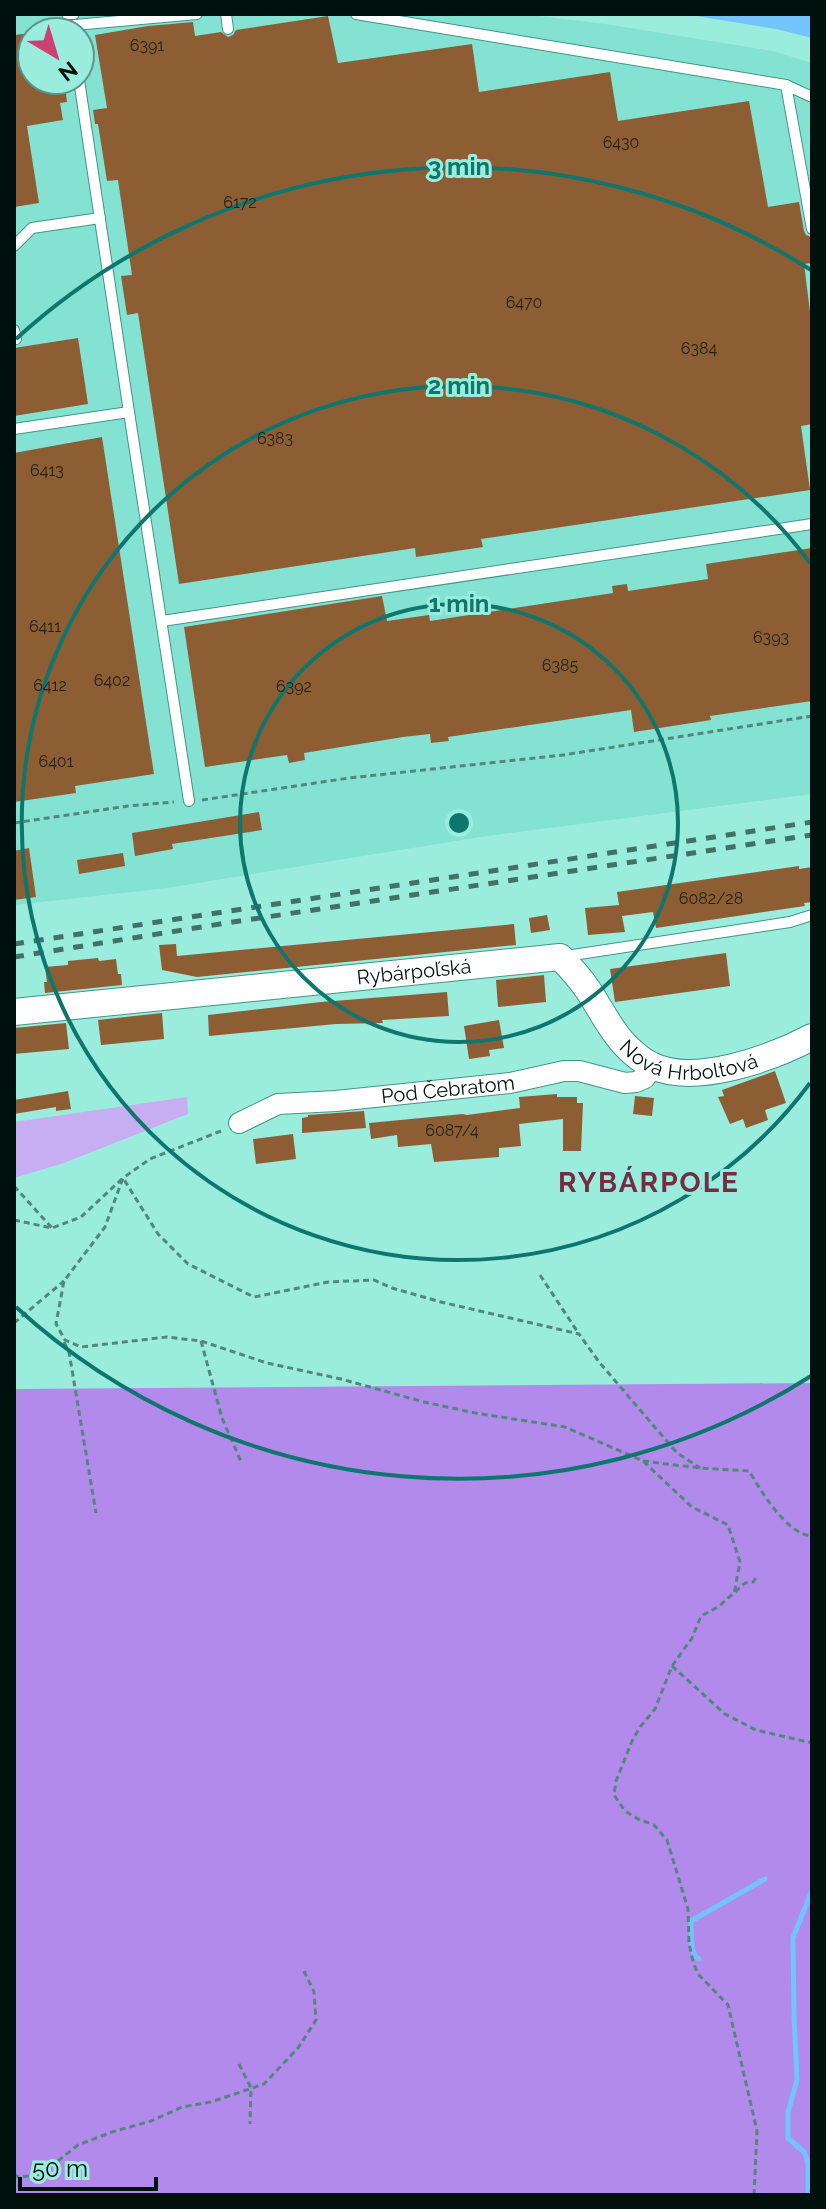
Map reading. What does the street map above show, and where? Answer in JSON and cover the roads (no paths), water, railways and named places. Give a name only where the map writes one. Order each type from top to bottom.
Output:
[{"type":"street","name":"Rybárpoľská","points":[[14,1012],[560,957]]},
{"type":"street","name":"Nová Hrboltová","points":[[560,957],[589,990],[620,1039],[653,1066],[683,1072],[711,1071],[781,1052],[812,1037]]},
{"type":"street","name":"Pod Čebratom","points":[[239,1123],[278,1104],[510,1083],[564,1071],[579,1071],[625,1083],[636,1082],[645,1078],[653,1066]]},
{"type":"lane","points":[[96,20],[197,14]]},
{"type":"lane","points":[[226,14],[228,29]]},
{"type":"lane","points":[[356,14],[786,85],[812,97]]},
{"type":"lane","points":[[786,85],[812,229]]},
{"type":"lane","points":[[81,96],[189,801]]},
{"type":"lane","points":[[14,246],[32,228],[100,218]]},
{"type":"lane","points":[[14,429],[129,412]]},
{"type":"lane","points":[[162,621],[812,524]]},
{"type":"lane","name":"Rybárpoľská","points":[[560,957],[790,922],[812,915]]},
{"type":"water","points":[[684,14],[812,14],[812,38],[776,29]]},
{"type":"waterway","points":[[695,1956],[691,1921],[765,1879]]},
{"type":"waterway","points":[[808,2195],[808,2162],[804,2152],[788,2138],[788,2112],[797,2080],[793,1938],[812,1890]]},
{"type":"railway","points":[[14,944],[812,822]]},
{"type":"railway","points":[[14,957],[812,835]]},
{"type":"district","name":"RYBÁRPOLE","points":[[649,1182]]}]
